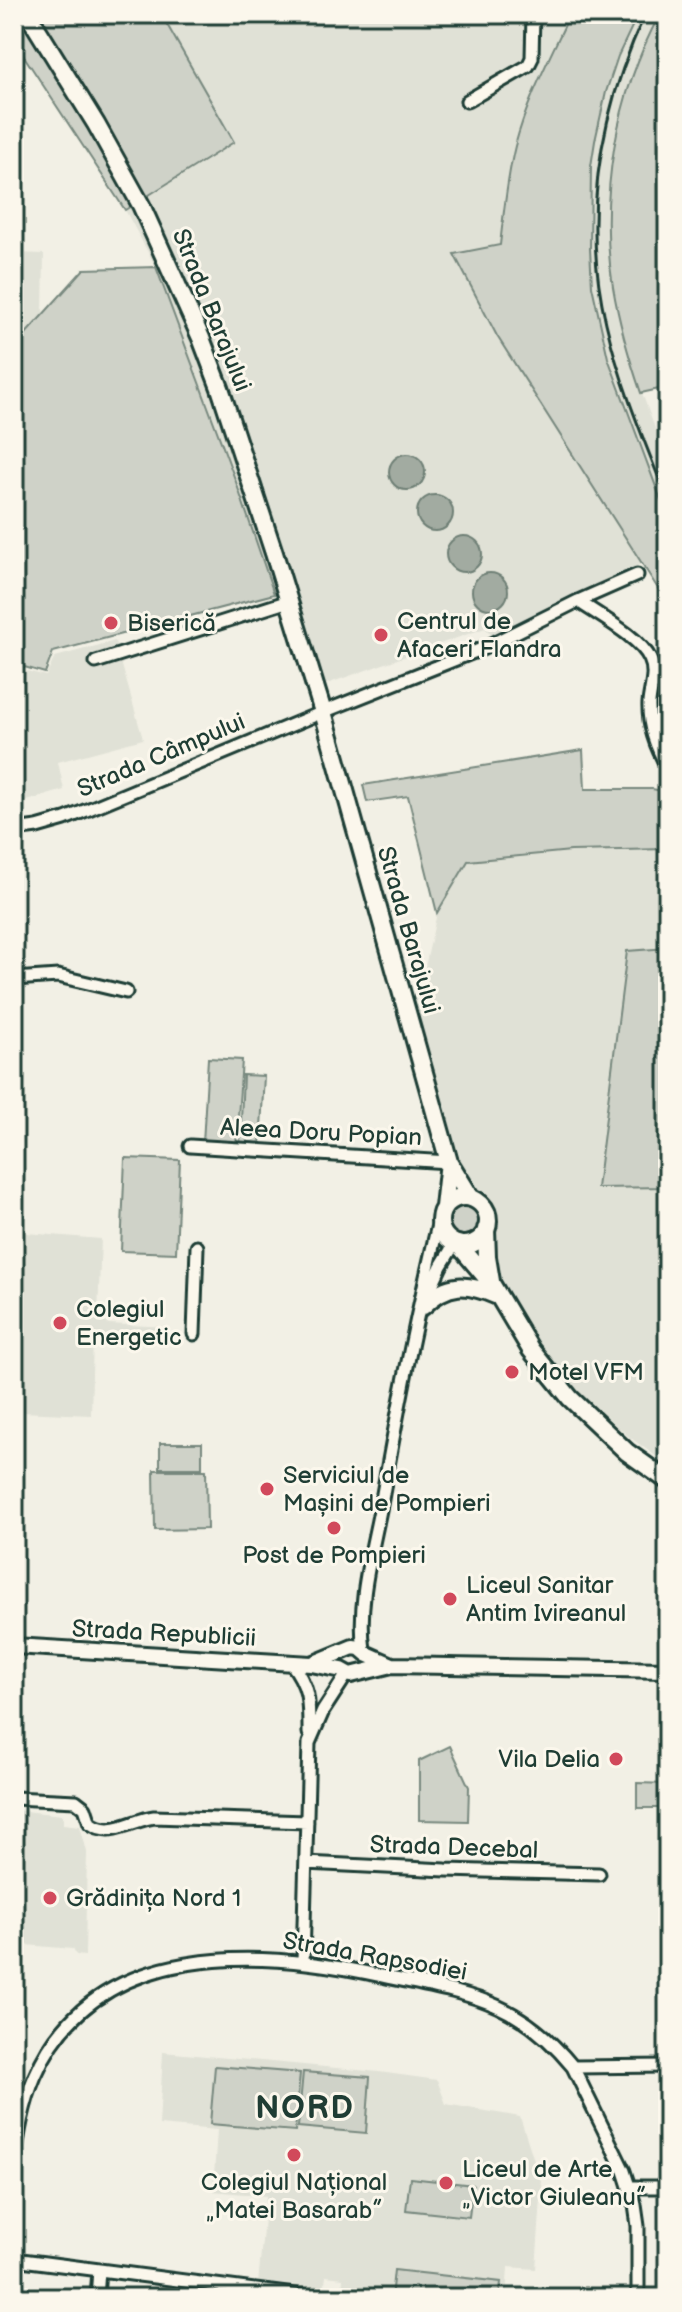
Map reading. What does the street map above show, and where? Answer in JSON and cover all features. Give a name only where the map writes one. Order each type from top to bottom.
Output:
[{"type":"highway","name":"Strada Barajului","points":[[28,14],[96,124],[141,205],[220,388],[323,712],[449,1162],[471,1198]]},
{"type":"highway","name":"Strada Barajului","points":[[442,1212],[449,1162]]},
{"type":"highway","points":[[494,1289],[487,1257],[486,1212],[471,1198],[456,1198],[442,1212],[443,1232],[494,1289],[531,1350],[570,1398],[627,1452],[668,1481]]},
{"type":"highway","points":[[456,1243],[472,1243],[486,1229]]},
{"type":"highway","points":[[423,1306],[439,1292],[455,1286],[494,1289]]},
{"type":"main road","name":"Strada Republicii","points":[[14,1646],[311,1664],[356,1675],[392,1665],[668,1670]]},
{"type":"main road","name":"Strada Republicii","points":[[311,1664],[356,1651],[392,1665]]},
{"type":"main road","points":[[345,1672],[339,1662],[356,1651],[368,1663],[364,1671]]},
{"type":"street","points":[[467,101],[528,66],[532,58],[533,14]]},
{"type":"street","points":[[323,712],[484,648],[637,575]]},
{"type":"street","points":[[96,662],[289,601]]},
{"type":"street","points":[[578,601],[632,639],[650,658],[653,671],[649,701],[651,727],[668,768]]},
{"type":"street","name":"Strada Câmpului","points":[[14,830],[65,819],[323,712]]},
{"type":"street","points":[[14,979],[58,976],[126,992]]},
{"type":"street","name":"Aleea Doru Popian","points":[[190,1146],[449,1162]]},
{"type":"street","points":[[356,1651],[388,1465],[442,1212]]},
{"type":"street","points":[[416,1324],[441,1266],[456,1243]]},
{"type":"street","points":[[194,1334],[197,1247]]},
{"type":"street","points":[[291,1663],[301,1675],[309,1695],[303,1961]]},
{"type":"street","points":[[309,1743],[345,1672]]},
{"type":"street","points":[[14,1798],[81,1803],[90,1823],[100,1829],[117,1828],[154,1817],[307,1822]]},
{"type":"street","name":"Strada Decebal","points":[[306,1863],[599,1874]]},
{"type":"street","name":"Strada Rapsodiei","points":[[14,2164],[19,2109],[56,2040],[98,1998],[128,1981],[157,1970],[203,1961],[255,1958],[303,1961],[386,1977],[492,2003],[532,2026],[573,2067],[630,2187],[638,2226],[638,2298]]},
{"type":"street","points":[[573,2067],[668,2066]]},
{"type":"street","points":[[630,2187],[668,2187]]},
{"type":"street","points":[[14,2259],[318,2298]]},
{"type":"street","points":[[97,2298],[99,2270]]},
{"type":"shaded area","points":[[14,14],[161,14],[234,142],[125,210],[14,41]]},
{"type":"shaded area","points":[[161,14],[570,14],[532,95],[507,186],[500,245],[455,254],[497,336],[643,563],[493,636],[485,628],[324,685],[294,589],[274,594],[156,267],[125,210],[234,142]]},
{"type":"shaded area","points":[[570,14],[638,14],[618,56],[595,141],[591,166],[590,249],[592,286],[608,358],[668,519],[668,621],[664,598],[497,336],[454,254],[500,245],[510,170],[520,129]]},
{"type":"shaded area","points":[[638,14],[660,14],[638,61],[615,145],[609,198],[609,250],[627,352],[668,464],[668,519],[608,358],[592,286],[591,166],[595,141],[618,56]]},
{"type":"shaded area","points":[[660,14],[668,14],[668,387],[641,393],[615,300],[608,217],[614,146],[622,112],[632,78]]},
{"type":"shaded area","points":[[14,185],[20,186],[17,253],[44,254],[43,314],[14,347]]},
{"type":"shaded area","points":[[156,267],[274,594],[53,652],[45,673],[14,664],[14,347],[84,269]]},
{"type":"shaded area","points":[[407,454],[420,459],[425,472],[420,485],[407,490],[394,485],[389,472],[394,459]]},
{"type":"shaded area","points":[[435,495],[448,500],[453,513],[448,526],[435,531],[422,526],[417,513],[422,500]]},
{"type":"shaded area","points":[[464,536],[477,541],[482,554],[477,567],[464,572],[451,567],[446,554],[451,541]]},
{"type":"shaded area","points":[[490,573],[503,578],[508,591],[503,604],[490,609],[477,604],[472,591],[477,578]]},
{"type":"shaded area","points":[[115,641],[143,739],[58,762],[64,790],[14,802],[14,670],[46,676],[55,657]]},
{"type":"shaded area","points":[[583,750],[585,789],[652,789],[668,792],[668,849],[571,851],[468,861],[437,913],[408,796],[367,802],[363,785]]},
{"type":"shaded area","points":[[668,849],[668,948],[627,952],[598,1188],[668,1187],[668,1465],[628,1436],[581,1394],[529,1332],[513,1304],[500,1278],[453,1136],[416,1008],[437,913],[467,861],[571,851]]},
{"type":"shaded area","points":[[668,948],[668,1187],[597,1188],[627,951]]},
{"type":"shaded area","points":[[208,1058],[242,1060],[236,1145],[203,1143]]},
{"type":"shaded area","points":[[243,1075],[264,1076],[260,1145],[240,1144]]},
{"type":"shaded area","points":[[125,1158],[180,1160],[176,1253],[121,1251]]},
{"type":"shaded area","points":[[464,1205],[475,1209],[479,1220],[475,1231],[464,1235],[453,1231],[449,1220],[453,1209]]},
{"type":"shaded area","name":"Colegiul Energetic","points":[[14,1232],[101,1239],[98,1314],[103,1321],[109,1324],[168,1327],[167,1340],[93,1336],[91,1415],[20,1412],[21,1383],[14,1382]]},
{"type":"shaded area","points":[[160,1443],[202,1443],[202,1468],[160,1468]]},
{"type":"shaded area","points":[[154,1470],[206,1470],[207,1529],[155,1530]]},
{"type":"shaded area","points":[[450,1746],[469,1787],[468,1821],[419,1820],[419,1761]]},
{"type":"shaded area","points":[[637,1783],[668,1784],[668,1808],[637,1808]]},
{"type":"shaded area","name":"Grădinița Nord 1","points":[[14,1810],[63,1815],[63,1824],[80,1826],[87,1852],[85,1956],[76,1955],[73,1949],[14,1944]]},
{"type":"shaded area","points":[[163,2052],[437,2080],[446,2104],[520,2117],[542,2185],[536,2269],[508,2267],[506,2298],[342,2296],[343,2278],[326,2276],[324,2291],[258,2285],[266,2196],[213,2191],[217,2130],[159,2125]]},
{"type":"shaded area","points":[[215,2066],[300,2073],[295,2131],[210,2124]]},
{"type":"shaded area","points":[[303,2072],[370,2077],[366,2133],[298,2127]]},
{"type":"shaded area","points":[[410,2178],[473,2185],[469,2217],[406,2210]]},
{"type":"shaded area","points":[[394,2270],[501,2282],[499,2298],[391,2298]]},
{"type":"railway","points":[[645,14],[629,51],[606,127],[595,204],[595,243],[606,323],[618,368],[668,501]]},
{"type":"place","name":"Biserică","points":[[111,623]]},
{"type":"place","name":"Centrul de Afaceri Flandra","points":[[381,635]]},
{"type":"place","name":"Colegiul Energetic","points":[[60,1323]]},
{"type":"place","name":"Motel VFM","points":[[512,1372]]},
{"type":"place","name":"Serviciul de Mașini de Pompieri","points":[[267,1489]]},
{"type":"place","name":"Post de Pompieri","points":[[334,1528]]},
{"type":"place","name":"Liceul Sanitar Antim Ivireanul","points":[[450,1599]]},
{"type":"place","name":"Vila Delia","points":[[616,1759]]},
{"type":"place","name":"Grădinița Nord 1","points":[[50,1898]]},
{"type":"place","name":"Colegiul Național „Matei Basarab”","points":[[294,2155]]},
{"type":"place","name":"Liceul de Arte „Victor Giuleanu”","points":[[446,2183]]},
{"type":"district","name":"NORD","points":[[305,2107]]}]
